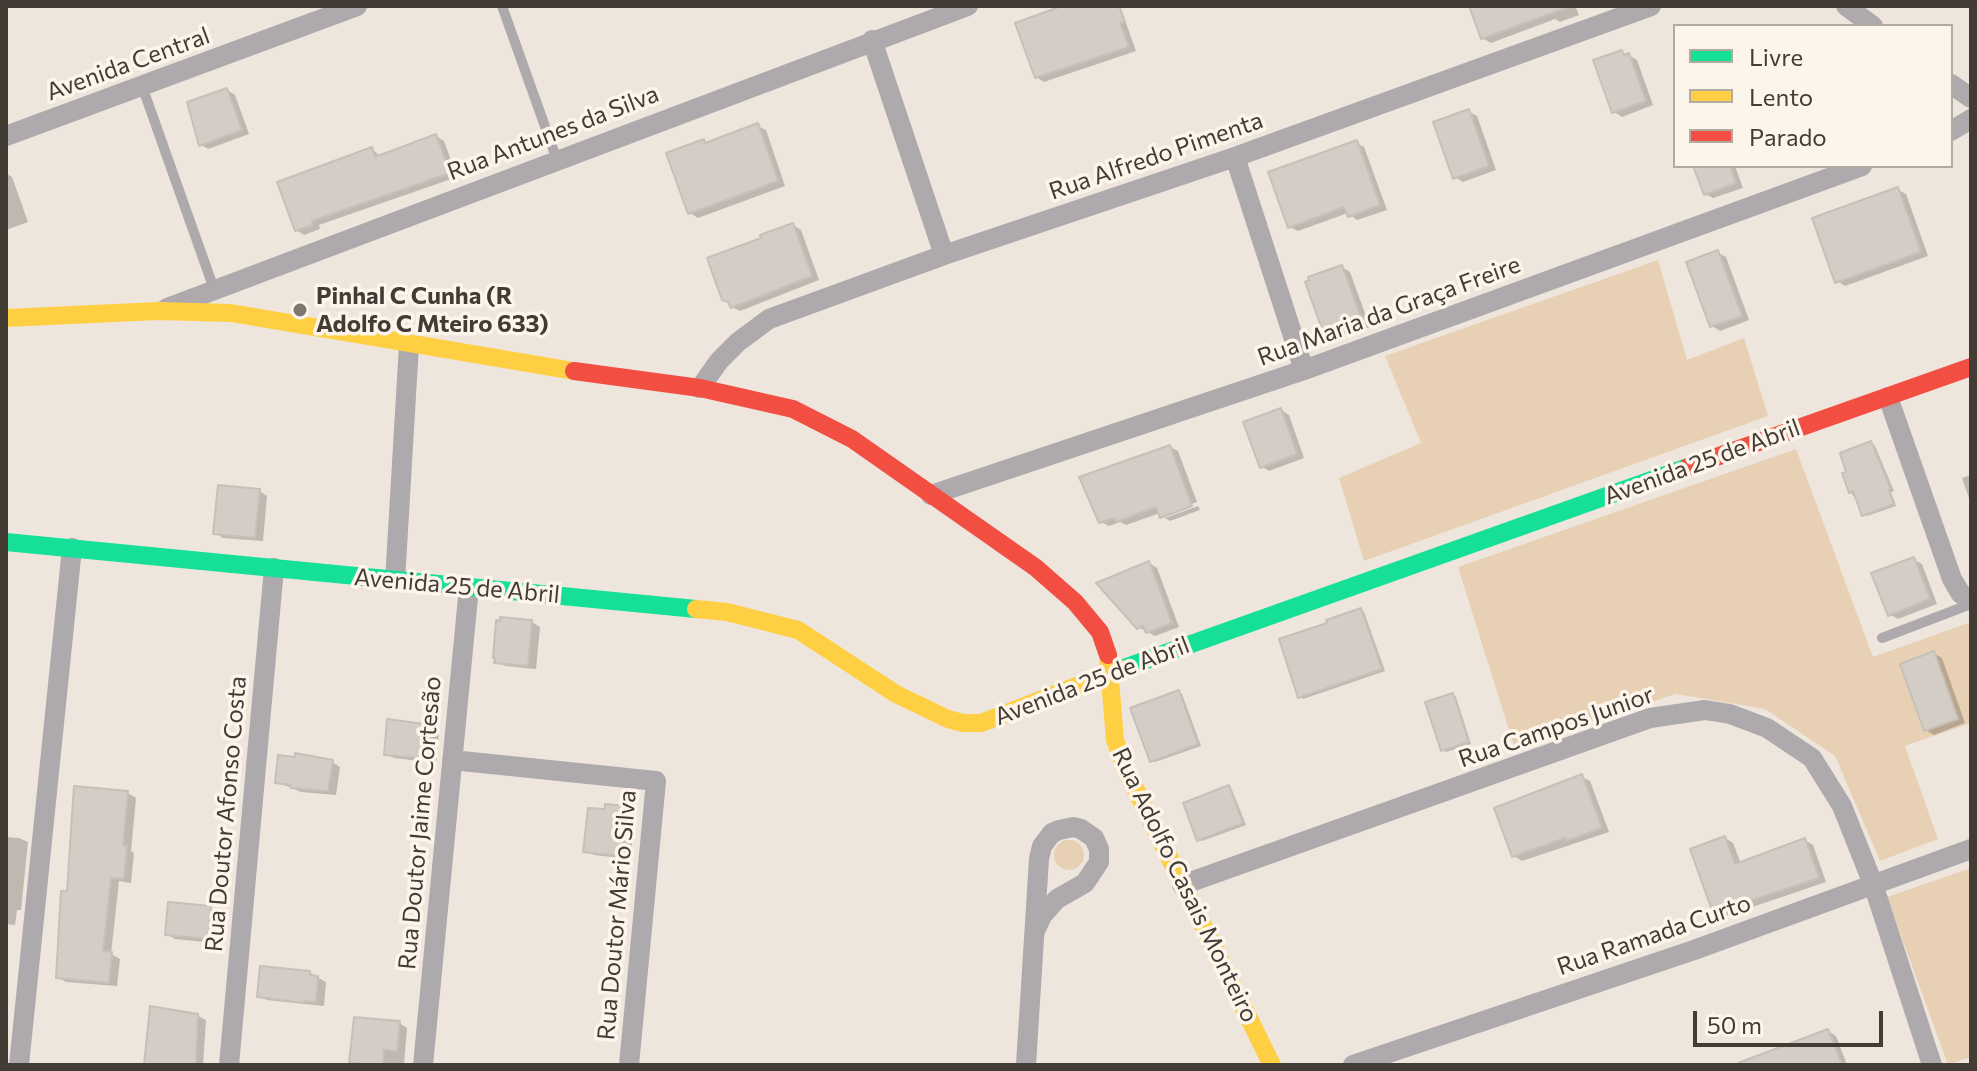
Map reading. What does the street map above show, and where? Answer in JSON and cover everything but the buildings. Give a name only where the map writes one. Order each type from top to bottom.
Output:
[{"type":"street","name":"Avenida Central","points":[[6,136],[357,6]]},
{"type":"street","name":"Rua Antunes da Silva","points":[[158,311],[872,40],[931,12],[968,6]]},
{"type":"street","name":"Rua Alfredo Pimenta","points":[[700,388],[719,361],[738,342],[769,319],[944,255],[1235,157],[1651,6]]},
{"type":"street","points":[[1846,6],[1870,24]]},
{"type":"street","points":[[872,40],[944,255]]},
{"type":"street","points":[[1953,85],[1971,98]]},
{"type":"street","points":[[1953,130],[1971,119]]},
{"type":"street","points":[[1235,157],[1304,370]]},
{"type":"street","name":"Rua Maria da Graça Freire","points":[[931,495],[1304,370],[1857,168]]},
{"type":"street","name":"Rua Adolfo Casais Monteiro","points":[[6,318],[158,311],[231,313],[409,345],[642,382],[700,388],[793,409],[852,439],[1035,567],[1075,602],[1100,632],[1107,648],[1115,740],[1139,799],[1272,1065]]},
{"type":"street","points":[[395,581],[409,345]]},
{"type":"street","name":"Avenida 25 de Abril","points":[[6,542],[727,612],[798,630],[896,694],[948,719],[981,723],[1109,674],[1971,367]]},
{"type":"street","points":[[1888,397],[1952,579],[1961,594],[1971,602]]},
{"type":"street","points":[[19,1065],[72,548]]},
{"type":"street","name":"Rua Doutor Afonso Costa","points":[[229,1065],[274,568]]},
{"type":"street","name":"Rua Doutor Jaime Cortesão","points":[[423,1065],[469,587]]},
{"type":"street","name":"Rua Campos Junior","points":[[1182,885],[1650,718],[1705,710],[1730,714],[1767,728],[1812,758],[1842,806],[1873,884],[1932,1065]]},
{"type":"street","name":"Rua Doutor Mário Silva","points":[[452,760],[656,781],[629,1065]]},
{"type":"street","points":[[1026,1065],[1035,931],[1042,846],[1052,833],[1073,827],[1081,829],[1094,838],[1099,849],[1099,862],[1085,883],[1057,899],[1042,916],[1035,931]]},
{"type":"street","name":"Rua Ramada Curto","points":[[1353,1065],[1694,950],[1971,849]]},
{"type":"lane","points":[[502,6],[557,160]]},
{"type":"lane","points":[[142,86],[214,289]]},
{"type":"lane","points":[[1882,638],[1971,602]]},
{"type":"shaded area","points":[[1658,260],[1687,360],[1744,338],[1768,416],[1364,561],[1339,478],[1421,443],[1385,356]]},
{"type":"shaded area","points":[[1796,449],[1873,657],[1971,622],[1971,723],[1905,746],[1938,839],[1880,861],[1835,756],[1765,709],[1676,694],[1514,746],[1458,567]]},
{"type":"shaded area","points":[[1069,840],[1075,841],[1083,849],[1083,861],[1075,869],[1069,870],[1063,869],[1055,861],[1054,855],[1055,849],[1063,841]]},
{"type":"shaded area","points":[[1971,868],[1971,1057],[1948,1065],[1887,897]]},
{"type":"traffic: fast","points":[[1121,669],[1688,467]]},
{"type":"traffic: fast","points":[[6,542],[696,609]]},
{"type":"traffic: slow","points":[[6,318],[158,311],[231,313],[574,371]]},
{"type":"traffic: slow","points":[[696,609],[727,612],[798,630],[896,694],[963,723],[981,723],[1121,669]]},
{"type":"traffic: slow","points":[[1108,655],[1115,740],[1126,770],[1272,1065]]},
{"type":"traffic: jam","points":[[1688,467],[1971,367]]},
{"type":"traffic: jam","points":[[574,371],[700,388],[793,409],[852,439],[1035,567],[1075,602],[1100,632],[1108,655]]},
{"type":"place","name":"Pinhal C Cunha (R Adolfo C Mteiro 633)","points":[[300,310]]}]
